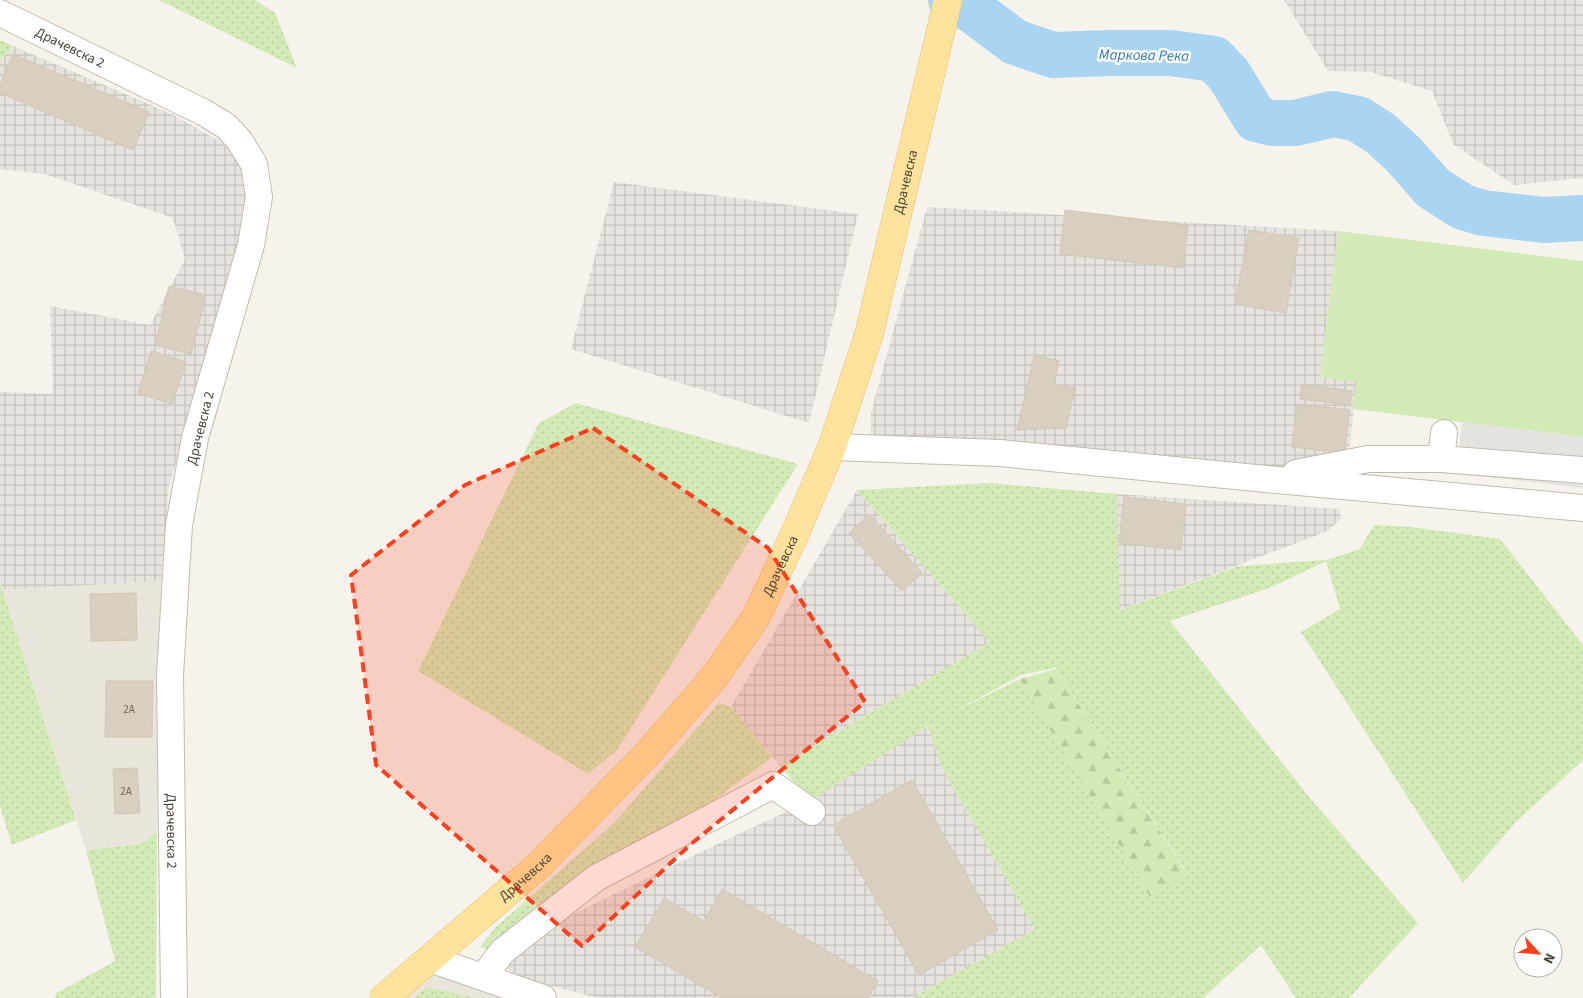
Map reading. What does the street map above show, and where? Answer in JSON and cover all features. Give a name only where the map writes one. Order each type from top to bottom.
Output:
[{"type":"main road","name":"Драчевска","points":[[384,998],[537,866],[649,752],[715,676],[756,617],[793,538],[832,447],[869,334],[948,0]]},
{"type":"street","name":"Драчевска 2","points":[[0,13],[203,112],[226,126],[239,140],[254,164],[259,197],[251,245],[195,438],[179,525],[170,674],[174,998]]},
{"type":"street","points":[[1441,459],[1444,433]]},
{"type":"street","points":[[832,447],[1000,453],[1583,508]]},
{"type":"street","points":[[1266,479],[1368,459],[1441,459],[1583,470]]},
{"type":"street","points":[[483,977],[503,951],[596,878],[773,785],[812,812]]},
{"type":"street","points":[[430,959],[543,998]]},
{"type":"highlighted area","points":[[593,428],[768,548],[865,702],[691,844],[582,946],[376,765],[351,575],[465,485]]},
{"type":"shaded area","points":[[1284,0],[1583,0],[1583,178],[1514,185],[1453,144],[1432,91],[1371,72],[1328,71]]},
{"type":"shaded area","points":[[13,46],[172,114],[231,148],[248,177],[234,266],[169,486],[161,581],[2,590],[0,583],[0,392],[53,394],[50,306],[150,325],[185,259],[173,218],[45,174],[0,169],[0,60]]},
{"type":"shaded area","points":[[614,182],[858,214],[809,423],[571,349]]},
{"type":"shaded area","points":[[927,207],[1338,231],[1320,377],[1357,382],[1346,478],[871,443],[871,413]]},
{"type":"shaded area","points":[[1462,422],[1583,437],[1583,488],[1456,473]]},
{"type":"shaded area","points":[[857,490],[990,642],[780,766],[731,707]]},
{"type":"shaded area","points":[[1117,494],[1339,509],[1341,518],[1328,531],[1119,610]]},
{"type":"shaded area","points":[[161,581],[157,832],[141,844],[86,850],[2,590]]},
{"type":"shaded area","points":[[928,725],[942,768],[1035,929],[912,998],[598,998],[517,977],[505,965],[536,932],[810,801]]},
{"type":"shaded area","points":[[428,974],[527,998],[396,998]]},
{"type":"green space","points":[[159,0],[255,0],[275,13],[297,68]]},
{"type":"green space","points":[[0,40],[13,46],[0,60]]},
{"type":"green space","points":[[1338,231],[1583,261],[1583,437],[1353,409],[1356,382],[1320,377]]},
{"type":"green space","points":[[576,403],[798,464],[617,750],[588,774],[418,671],[539,423]]},
{"type":"green space","points":[[990,483],[1117,494],[1120,610],[1238,566],[1326,560],[1360,549],[1374,525],[1411,527],[1500,539],[1583,645],[1583,760],[1516,822],[1463,883],[1301,632],[1340,609],[1326,561],[1272,587],[1170,621],[1310,798],[1418,923],[1349,998],[1296,998],[1261,945],[1203,998],[912,998],[1035,929],[942,768],[928,726],[810,801],[780,766],[990,642],[857,490]],"holes":[[[1058,667],[1056,669],[1188,874],[1150,897],[1020,679],[953,712],[1021,675]]]},
{"type":"green space","points":[[0,583],[76,820],[12,845],[0,806]]},
{"type":"green space","points":[[1056,669],[1188,875],[1150,897],[1020,679]]},
{"type":"green space","points":[[719,703],[731,707],[772,757],[670,833],[495,951],[480,947],[496,927],[613,824]]},
{"type":"green space","points":[[157,832],[156,998],[56,998],[55,994],[115,961],[86,850],[141,844]]},
{"type":"green space","points":[[430,988],[475,998],[414,998],[425,989]]},
{"type":"building","points":[[13,54],[149,112],[133,150],[0,93],[0,84]]},
{"type":"building","points":[[1065,210],[1188,225],[1183,268],[1060,254]]},
{"type":"building","points":[[1249,230],[1299,238],[1286,313],[1235,304]]},
{"type":"building","points":[[169,286],[206,295],[191,354],[155,345]]},
{"type":"building","points":[[151,351],[186,362],[172,404],[138,393]]},
{"type":"building","points":[[1034,355],[1059,361],[1054,384],[1075,388],[1066,428],[1017,430]]},
{"type":"building","points":[[1302,384],[1352,391],[1350,405],[1300,399]]},
{"type":"building","points":[[1297,404],[1350,410],[1344,453],[1292,447]]},
{"type":"building","points":[[1124,497],[1186,504],[1181,550],[1119,543]]},
{"type":"building","points":[[869,514],[922,573],[902,591],[849,533]]},
{"type":"building","points":[[136,593],[137,640],[91,641],[90,594]]},
{"type":"building","points":[[106,681],[153,681],[152,737],[105,737]]},
{"type":"building","points":[[137,768],[140,813],[115,814],[113,769]]},
{"type":"building","points":[[912,780],[998,930],[919,975],[833,825]]},
{"type":"building","points":[[722,889],[878,981],[868,998],[722,998],[635,947],[664,898],[704,921]]},
{"type":"waterway","name":"Маркова Река","points":[[951,0],[972,10],[1015,42],[1053,55],[1171,53],[1214,59],[1229,75],[1256,119],[1272,123],[1295,123],[1333,114],[1358,119],[1380,133],[1404,155],[1433,188],[1463,207],[1483,213],[1544,220],[1583,218]]}]
